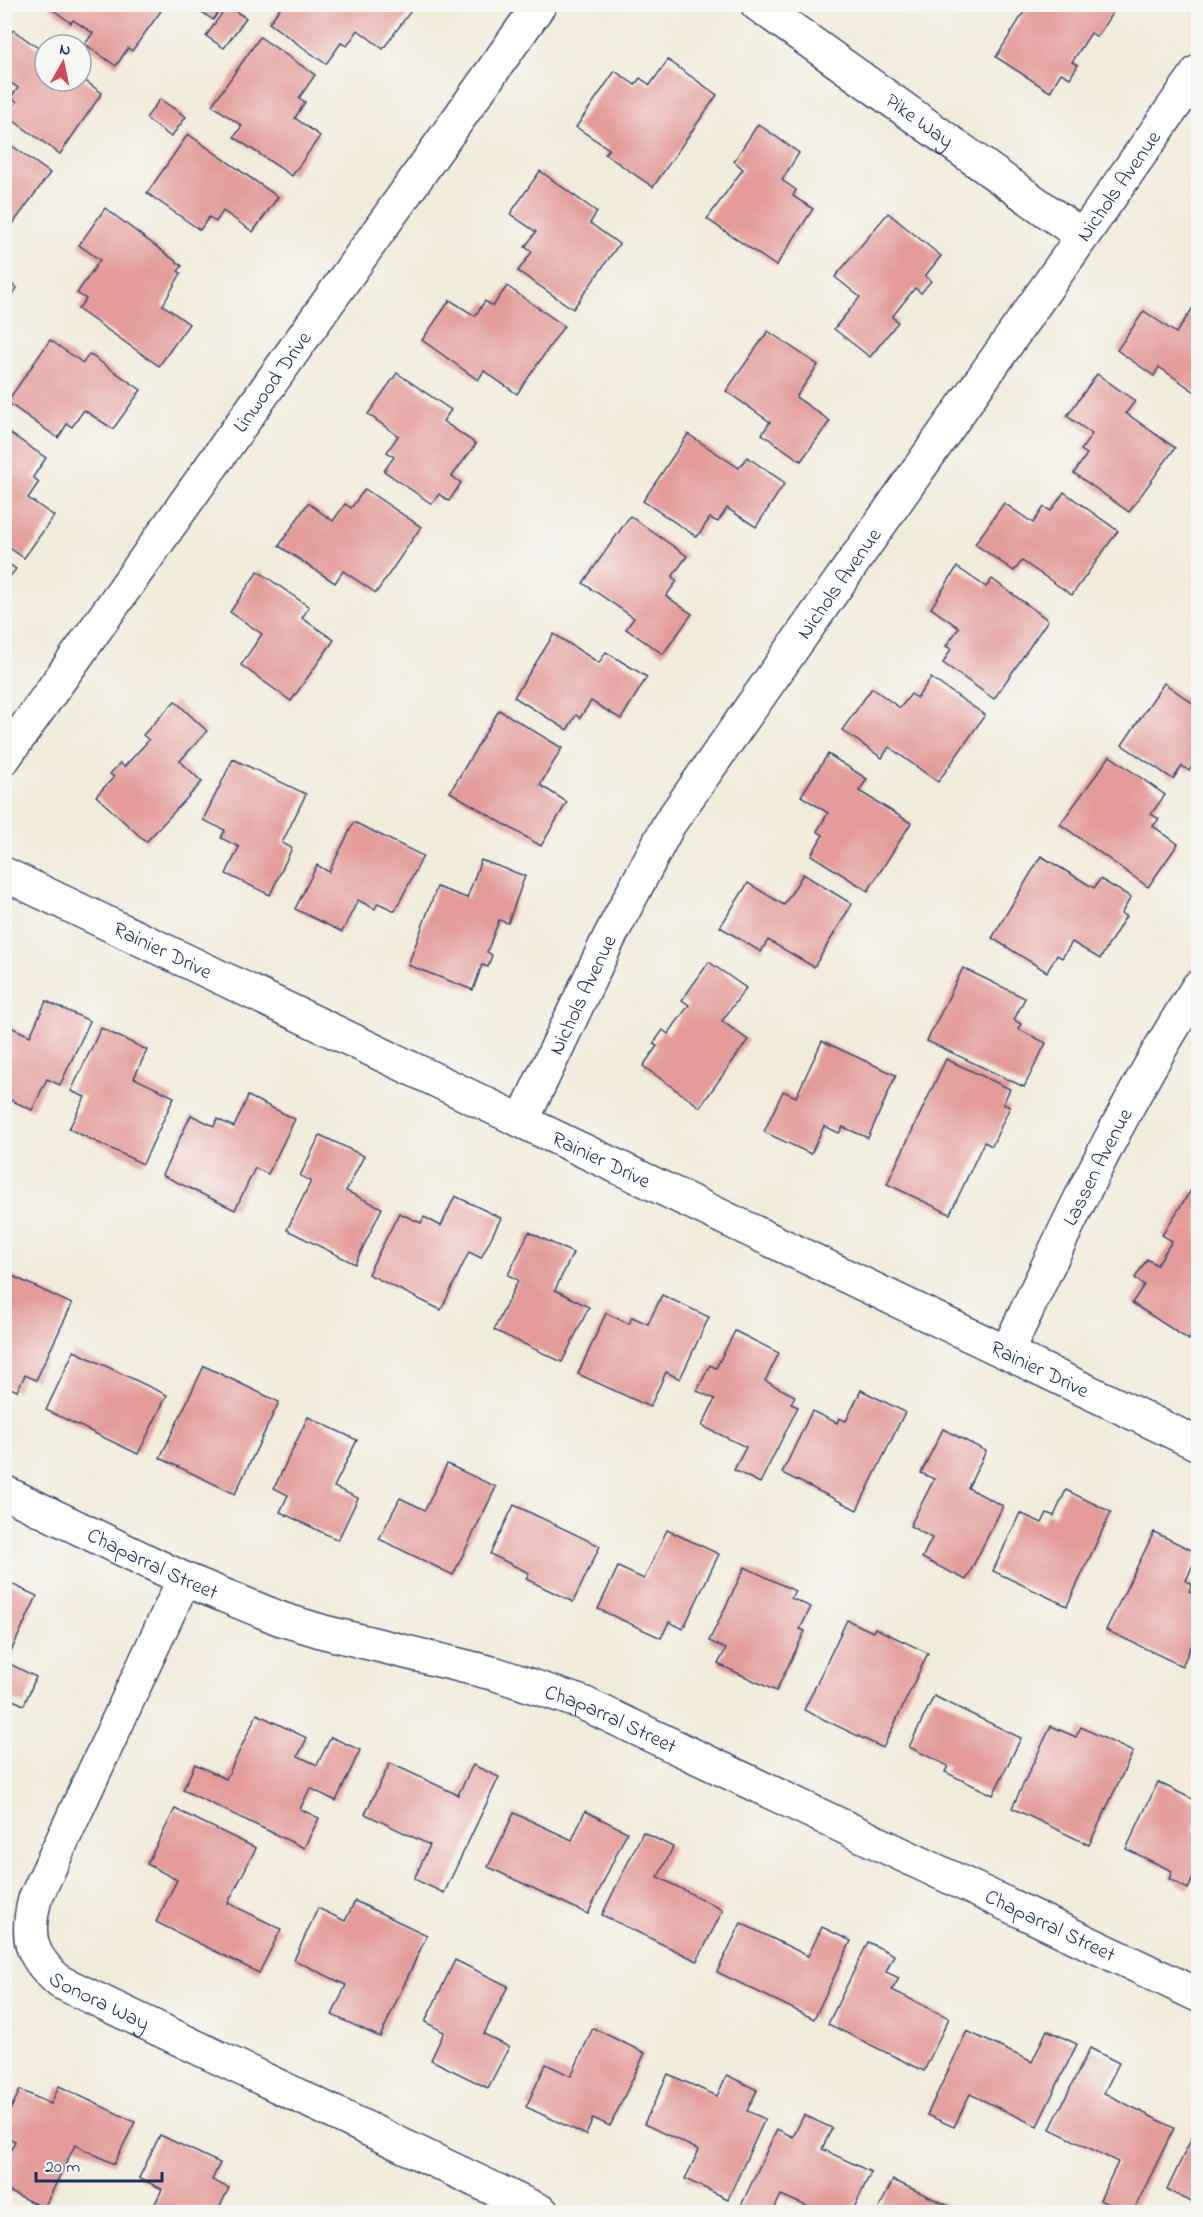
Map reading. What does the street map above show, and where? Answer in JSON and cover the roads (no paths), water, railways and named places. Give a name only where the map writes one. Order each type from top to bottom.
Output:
[{"type":"street","name":"Linwood Drive","points":[[4,758],[540,4]]},
{"type":"street","name":"Pike Way","points":[[757,4],[1082,236]]},
{"type":"street","name":"Nichols Avenue","points":[[522,1121],[609,938],[669,824],[1198,72]]},
{"type":"street","name":"Rainier Drive","points":[[4,874],[1198,1444]]},
{"type":"street","name":"Lassen Avenue","points":[[1007,1352],[1117,1127],[1152,1062],[1198,987]]},
{"type":"street","name":"Chaparral Street","points":[[4,1492],[184,1579],[292,1622],[496,1674],[584,1703],[1198,1995]]},
{"type":"street","name":"Sonora Way","points":[[184,1579],[35,1899],[30,1936],[35,1954],[45,1969],[60,1982],[543,2212]]}]
